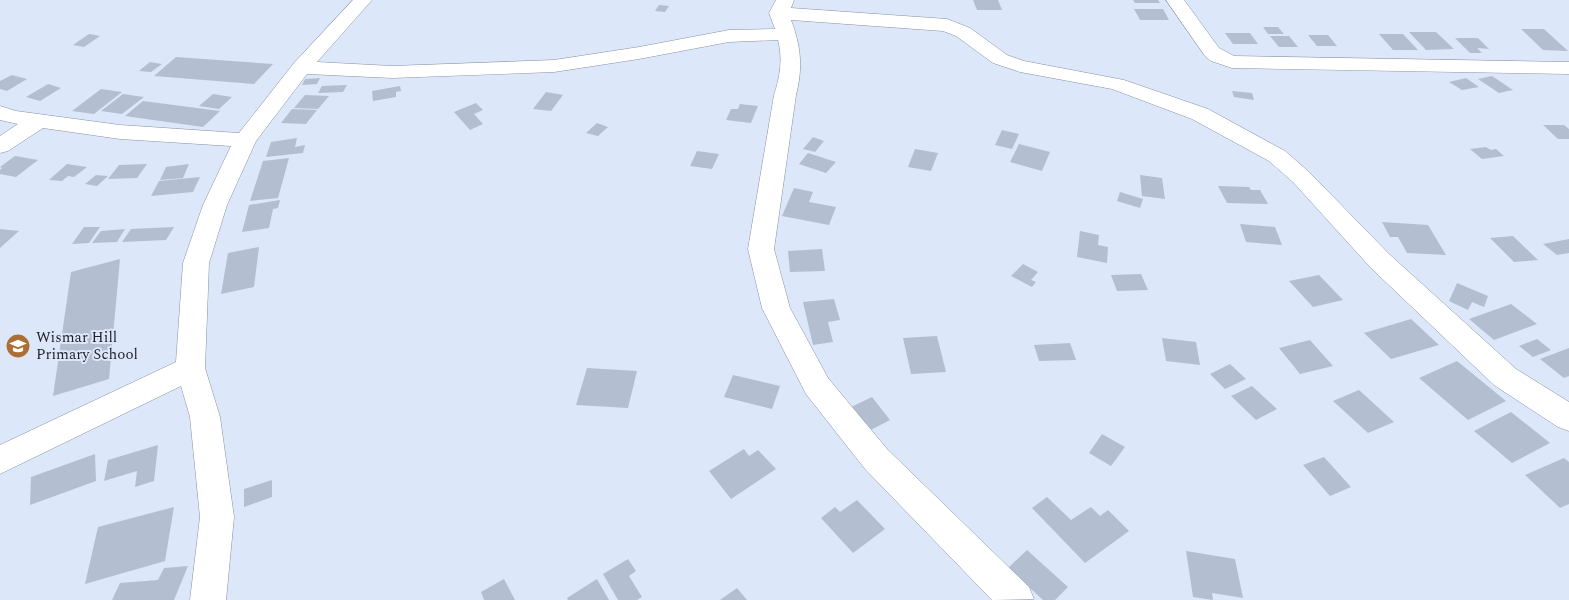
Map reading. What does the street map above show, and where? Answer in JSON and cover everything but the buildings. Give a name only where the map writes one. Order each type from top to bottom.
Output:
[{"type":"street","points":[[208,600],[217,517],[205,417],[190,368],[196,263],[215,205],[245,140],[309,58],[363,0]]},
{"type":"street","points":[[1175,0],[1212,52],[1218,57],[1232,62],[1569,68]]},
{"type":"street","points":[[309,58],[348,71],[392,72],[554,66],[639,53],[729,36],[784,16],[947,25],[963,32],[1000,59],[1020,66],[1118,84],[1200,114],[1277,156],[1301,177],[1380,261],[1498,370],[1569,418]]},
{"type":"street","points":[[784,16],[792,48],[790,80],[784,95],[761,249],[776,308],[817,386],[870,451],[1016,599]]},
{"type":"street","points":[[0,113],[38,121],[120,132],[245,140]]},
{"type":"street","points":[[0,146],[38,121]]},
{"type":"street","points":[[0,460],[190,368]]},
{"type":"place","name":"Wismar Hill Primary School","points":[[18,346]]}]
